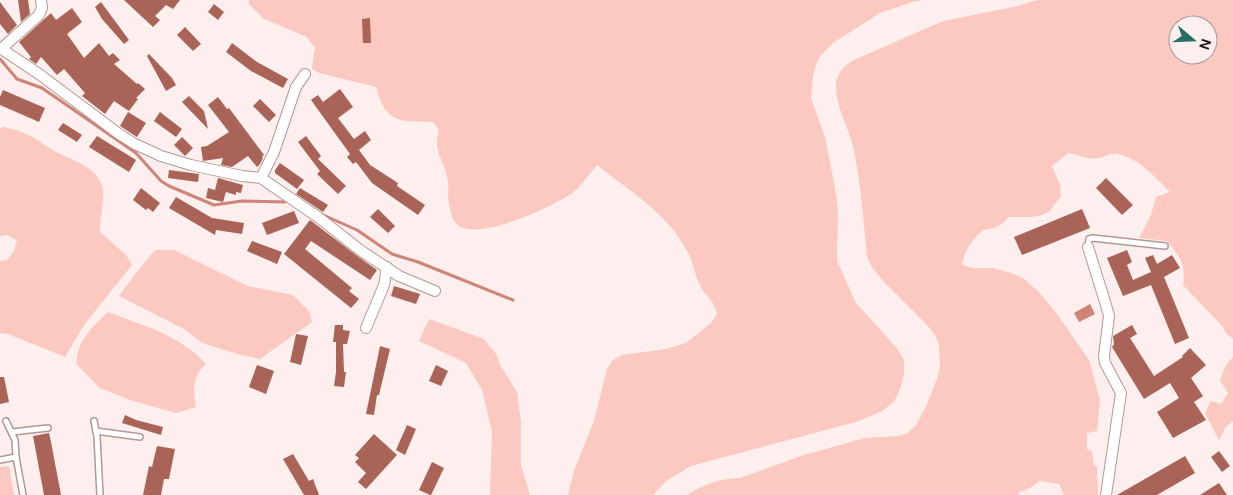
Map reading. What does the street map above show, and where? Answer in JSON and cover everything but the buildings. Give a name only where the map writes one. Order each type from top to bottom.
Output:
[{"type":"street","points":[[41,0],[42,8],[39,15],[1,48],[119,134],[136,144],[161,156],[191,165],[242,176],[261,178],[399,276],[435,291]]},
{"type":"street","points":[[261,178],[274,152],[296,88],[304,74]]},
{"type":"street","points":[[1088,247],[1108,316],[1105,363],[1121,393],[1106,495]]},
{"type":"street","points":[[366,328],[384,285],[387,267]]},
{"type":"lane","points":[[1088,247],[1089,239],[1093,238],[1165,246]]},
{"type":"lane","points":[[6,421],[12,432],[23,495]]},
{"type":"lane","points":[[94,421],[100,495]]},
{"type":"lane","points":[[12,432],[48,428]]},
{"type":"lane","points":[[96,431],[140,437]]},
{"type":"lane","points":[[0,460],[16,457]]},
{"type":"shaded area","points":[[249,0],[923,0],[880,13],[833,43],[820,56],[816,65],[811,98],[825,137],[835,188],[838,209],[837,261],[856,303],[896,347],[904,360],[904,374],[894,402],[882,411],[856,422],[691,466],[666,481],[653,495],[568,495],[574,471],[594,421],[607,369],[613,360],[622,355],[666,349],[686,343],[711,323],[717,314],[713,304],[700,285],[688,253],[678,236],[658,213],[597,165],[575,191],[548,207],[512,222],[494,227],[464,228],[455,222],[451,211],[448,199],[448,182],[437,145],[439,130],[433,122],[396,118],[384,108],[376,87],[319,73],[312,69],[315,48],[307,37],[264,19],[249,4]]},
{"type":"shaded area","points":[[1036,0],[1233,0],[1233,339],[1183,285],[1183,266],[1167,241],[1139,238],[1151,215],[1156,197],[1170,192],[1146,169],[1125,156],[1114,154],[1091,158],[1068,153],[1052,166],[1060,185],[1061,196],[1049,212],[1039,216],[1009,217],[1003,223],[991,229],[983,230],[965,254],[962,264],[971,268],[993,268],[1023,278],[1039,292],[1057,314],[1089,360],[1100,400],[1097,431],[1087,433],[1087,449],[1092,451],[1094,465],[1097,466],[1098,495],[1064,495],[1059,484],[1039,481],[1030,488],[1019,492],[1019,495],[687,495],[712,483],[740,478],[804,455],[865,438],[898,436],[908,433],[916,425],[926,407],[938,376],[940,366],[939,345],[935,335],[928,326],[884,282],[871,266],[867,256],[856,160],[838,102],[836,87],[837,78],[843,68],[854,60],[943,21],[1018,6]]},
{"type":"shaded area","points":[[4,127],[30,136],[56,152],[83,165],[95,174],[103,191],[100,232],[126,255],[132,265],[84,325],[65,357],[8,334],[0,333],[0,261],[7,260],[14,251],[17,240],[7,235],[0,236],[0,128]]},
{"type":"shaded area","points":[[155,250],[174,250],[248,286],[293,295],[309,311],[312,322],[260,359],[202,343],[184,329],[119,296]]},
{"type":"shaded area","points":[[1090,304],[1095,314],[1079,322],[1074,313]]},
{"type":"shaded area","points":[[108,312],[161,332],[185,346],[206,364],[196,378],[194,394],[196,407],[176,413],[133,401],[100,388],[77,365],[77,357],[82,342],[91,329]]},
{"type":"shaded area","points":[[429,319],[484,339],[497,355],[500,365],[517,392],[521,422],[521,465],[530,495],[490,495],[492,431],[482,390],[466,363],[419,341]]},
{"type":"shaded area","points":[[1233,357],[1233,421],[1225,428],[1219,440],[1205,413],[1211,401],[1221,404],[1228,393],[1220,380],[1226,365]]},
{"type":"shaded area","points":[[9,466],[14,495],[0,495],[0,467]]},
{"type":"waterway","points":[[0,59],[17,79],[42,88],[136,153],[161,181],[169,186],[214,205],[242,201],[285,202]]},
{"type":"waterway","points":[[321,214],[357,230],[392,254],[418,262],[513,300]]}]
